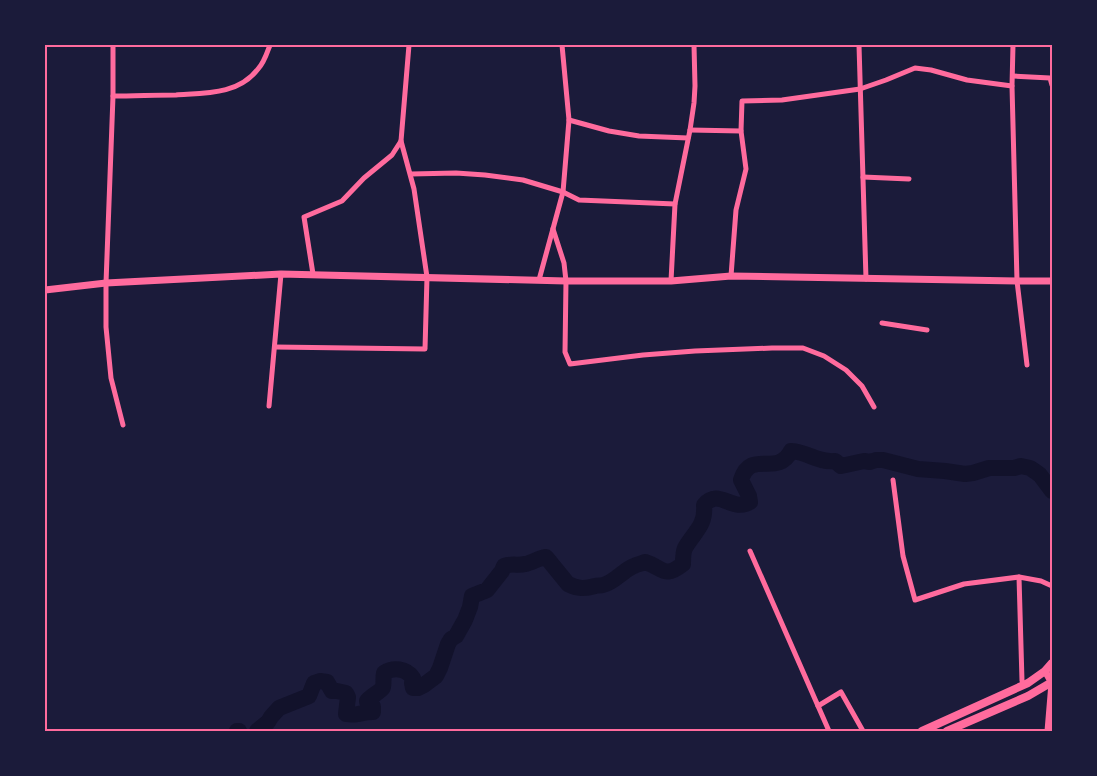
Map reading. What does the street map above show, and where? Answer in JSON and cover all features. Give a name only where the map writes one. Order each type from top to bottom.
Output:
[{"type":"main road","points":[[922,731],[1028,683],[1052,664]]},
{"type":"main road","points":[[947,731],[1028,696],[1052,682]]},
{"type":"street","points":[[113,45],[106,327],[111,378],[123,424]]},
{"type":"street","points":[[113,96],[214,94],[235,87],[248,80],[259,69],[270,45]]},
{"type":"street","points":[[274,347],[425,349],[427,277],[414,189],[401,141],[409,45]]},
{"type":"street","points":[[539,280],[563,192],[569,120],[562,45]]},
{"type":"street","points":[[672,281],[675,204],[690,130],[695,86],[694,45]]},
{"type":"street","points":[[859,45],[866,279]]},
{"type":"street","points":[[1013,45],[1012,86],[1017,281],[1027,365]]},
{"type":"street","points":[[731,276],[736,210],[746,168],[741,131],[742,101],[782,100],[860,89],[915,68],[967,80],[1012,86]]},
{"type":"street","points":[[1013,76],[1050,78],[1052,85]]},
{"type":"street","points":[[569,120],[609,131],[639,136],[688,138]]},
{"type":"street","points":[[690,130],[741,131]]},
{"type":"street","points":[[313,274],[304,217],[342,201],[364,178],[392,155],[401,141]]},
{"type":"street","points":[[411,174],[456,173],[485,175],[523,180],[563,192],[579,200],[675,204]]},
{"type":"street","points":[[863,177],[909,179]]},
{"type":"street","points":[[552,229],[564,263],[566,281],[565,352],[570,364],[694,351],[803,348],[824,356],[846,370],[862,386],[874,407]]},
{"type":"street","points":[[45,290],[106,283],[281,274],[566,281],[672,281],[731,276],[1052,281]]},
{"type":"street","points":[[269,406],[281,274]]},
{"type":"street","points":[[882,323],[927,330]]},
{"type":"street","points":[[893,480],[903,556],[915,600],[964,584],[1019,576],[1041,581],[1052,586]]},
{"type":"street","points":[[750,551],[830,731]]},
{"type":"street","points":[[1019,576],[1022,681]]},
{"type":"street","points":[[1044,671],[1052,682],[1048,731]]},
{"type":"street","points":[[818,706],[841,692],[863,731]]},
{"type":"waterway","points":[[257,731],[268,722],[279,708],[309,696],[314,683],[320,681],[327,682],[332,691],[346,693],[348,697],[346,714],[373,712],[373,707],[368,705],[367,701],[382,688],[384,673],[388,671],[395,669],[407,672],[413,678],[413,688],[424,685],[436,676],[448,644],[456,636],[465,620],[472,596],[487,590],[504,566],[520,565],[546,557],[568,584],[582,588],[607,584],[632,567],[645,562],[664,571],[672,571],[683,564],[685,548],[701,524],[704,505],[715,498],[737,505],[750,502],[741,480],[745,471],[751,466],[758,464],[779,462],[785,459],[791,451],[823,460],[835,461],[841,466],[864,461],[883,460],[918,469],[965,474],[989,468],[1014,468],[1021,466],[1030,468],[1040,475],[1052,491]]}]
